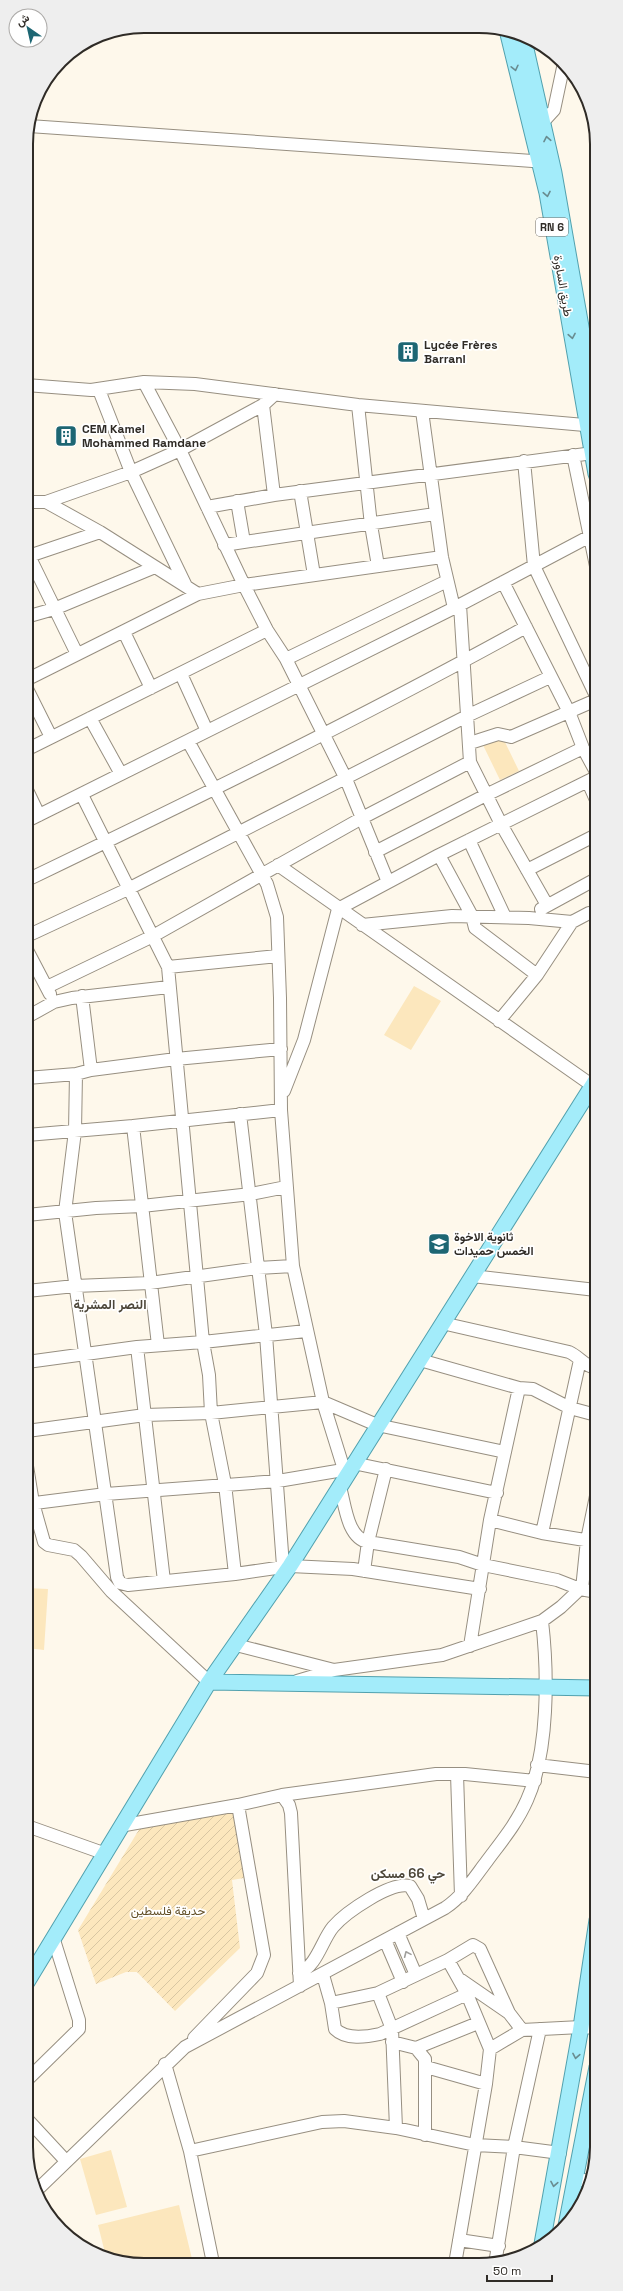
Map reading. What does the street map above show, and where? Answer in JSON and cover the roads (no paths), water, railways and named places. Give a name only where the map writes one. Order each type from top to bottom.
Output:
[{"type":"main road","name":"طريق الساورة","points":[[509,38],[545,162],[590,383]]},
{"type":"main road","name":"طريق الساورة","points":[[525,43],[543,122],[547,193],[590,416]]},
{"type":"main road","points":[[33,1973],[210,1682],[236,1645],[420,1360],[590,1089]]},
{"type":"main road","points":[[210,1682],[546,1689],[590,1688]]},
{"type":"main road","points":[[543,2237],[560,2153],[590,1967]]},
{"type":"main road","points":[[575,2202],[583,2180],[590,2124]]},
{"type":"street","points":[[543,122],[554,110],[562,72]]},
{"type":"street","points":[[35,126],[545,162]]},
{"type":"street","points":[[33,385],[99,390],[144,382],[194,384],[358,405],[590,426]]},
{"type":"street","points":[[144,382],[180,450],[224,545],[267,630],[286,659],[324,733],[346,779],[388,882]]},
{"type":"street","points":[[99,390],[132,472],[186,587]]},
{"type":"street","points":[[33,502],[46,502],[132,472],[180,450],[263,405],[275,394]]},
{"type":"street","points":[[263,405],[274,495]]},
{"type":"street","points":[[358,405],[371,525],[378,566]]},
{"type":"street","points":[[422,411],[442,557],[447,581],[457,606],[468,715],[470,762],[501,824],[547,905]]},
{"type":"street","points":[[207,507],[300,491],[590,453]]},
{"type":"street","points":[[573,455],[590,523]]},
{"type":"street","points":[[524,461],[534,566],[590,683]]},
{"type":"street","points":[[300,491],[314,575]]},
{"type":"street","points":[[237,501],[244,542]]},
{"type":"street","points":[[46,502],[100,532],[198,594]]},
{"type":"street","points":[[224,545],[371,525],[435,514]]},
{"type":"street","points":[[33,554],[100,532]]},
{"type":"street","points":[[33,818],[82,795],[299,684],[457,606],[590,537]]},
{"type":"street","points":[[33,676],[198,594],[244,585],[442,557]]},
{"type":"street","points":[[33,566],[77,654]]},
{"type":"street","points":[[33,615],[54,609],[155,567]]},
{"type":"street","points":[[286,659],[447,581]]},
{"type":"street","points":[[503,582],[550,677],[570,712],[583,748],[590,761]]},
{"type":"street","points":[[33,877],[104,843],[324,733],[463,662],[526,627]]},
{"type":"street","points":[[33,746],[267,630]]},
{"type":"street","points":[[124,632],[151,688]]},
{"type":"street","points":[[181,674],[207,731]]},
{"type":"street","points":[[33,933],[128,889],[346,779],[468,715],[550,677]]},
{"type":"street","points":[[33,701],[51,737]]},
{"type":"street","points":[[470,743],[498,734],[511,737],[590,703]]},
{"type":"street","points":[[90,718],[121,774]]},
{"type":"street","points":[[188,741],[270,890],[277,917],[279,930],[278,956],[282,1094],[281,1110],[293,1266],[306,1331],[323,1402],[345,1474],[352,1530],[358,1539],[368,1542],[459,1557],[484,1565],[557,1580],[590,1591]]},
{"type":"street","points":[[375,852],[486,795],[583,748]]},
{"type":"street","points":[[47,986],[153,936],[362,818],[470,762]]},
{"type":"street","points":[[282,1094],[304,1040],[338,909],[438,855],[590,781]]},
{"type":"street","points":[[82,795],[104,843],[168,967],[203,1342],[209,1375],[211,1413],[225,1484],[235,1574]]},
{"type":"street","points":[[33,803],[39,815]]},
{"type":"street","points":[[527,870],[590,838]]},
{"type":"street","points":[[469,840],[505,917]]},
{"type":"street","points":[[438,855],[472,916],[473,924],[478,931],[537,975]]},
{"type":"street","points":[[278,865],[338,909],[499,1021],[590,1080]]},
{"type":"street","points":[[529,918],[547,905],[590,881]]},
{"type":"street","points":[[499,1021],[537,975],[572,922],[590,913]]},
{"type":"street","points":[[362,925],[452,916],[529,918],[572,922]]},
{"type":"street","points":[[168,967],[278,956]]},
{"type":"street","points":[[33,961],[54,1002]]},
{"type":"street","points":[[33,1014],[54,1002],[82,996],[169,987]]},
{"type":"street","points":[[82,996],[91,1070]]},
{"type":"street","points":[[33,1078],[76,1074],[91,1070],[176,1059],[281,1049]]},
{"type":"street","points":[[76,1074],[75,1131],[65,1212],[75,1286],[87,1354],[94,1422],[106,1494],[117,1576],[120,1583],[128,1586],[235,1574],[286,1566],[364,1571],[480,1589]]},
{"type":"street","points":[[33,1134],[133,1126],[281,1110]]},
{"type":"street","points":[[240,1114],[251,1194],[266,1335],[286,1566]]},
{"type":"street","points":[[133,1126],[158,1345]]},
{"type":"street","points":[[33,1215],[96,1208],[142,1206],[189,1199],[251,1194],[286,1187]]},
{"type":"street","points":[[33,1290],[75,1286],[150,1283],[258,1268],[293,1266]]},
{"type":"street","points":[[472,1276],[590,1289]]},
{"type":"street","points":[[442,1323],[569,1352],[590,1367]]},
{"type":"street","points":[[33,1361],[137,1347],[203,1342],[306,1331]]},
{"type":"street","points":[[137,1347],[164,1581]]},
{"type":"street","points":[[420,1360],[519,1388],[533,1389],[570,1408],[590,1413]]},
{"type":"street","points":[[542,1533],[580,1360]]},
{"type":"street","points":[[470,1646],[490,1520],[519,1388]]},
{"type":"street","points":[[33,1430],[145,1415],[211,1413],[323,1402],[377,1425],[505,1452]]},
{"type":"street","points":[[33,1504],[106,1494],[278,1481],[386,1469],[497,1493]]},
{"type":"street","points":[[364,1571],[368,1542],[386,1469]]},
{"type":"street","points":[[33,1512],[44,1542],[48,1545],[74,1550],[81,1556],[110,1591],[210,1682]]},
{"type":"street","points":[[490,1520],[542,1533],[590,1541]]},
{"type":"street","points":[[286,1684],[334,1670],[442,1655],[542,1621],[561,1607],[581,1589],[590,1550]]},
{"type":"street","points":[[185,2047],[323,1975],[445,1908],[461,1896],[515,1822],[535,1782],[546,1689],[542,1621]]},
{"type":"street","points":[[236,1645],[334,1670]]},
{"type":"street","points":[[537,1765],[590,1771]]},
{"type":"street","points":[[124,1825],[238,1805],[282,1795],[436,1774],[458,1774],[535,1782]]},
{"type":"street","points":[[458,1774],[461,1896]]},
{"type":"street","points":[[282,1795],[289,1805],[291,1813],[300,1986]]},
{"type":"street","points":[[40,2187],[165,2064],[185,2047],[257,1973],[264,1955],[238,1805]]},
{"type":"street","points":[[33,1828],[106,1854]]},
{"type":"street","points":[[299,1973],[309,1967],[327,1935],[341,1919],[390,1888],[404,1884],[410,1886],[418,1899],[424,1919]]},
{"type":"street","points":[[398,1933],[416,1975]]},
{"type":"street","points":[[33,2074],[79,2029],[79,2020],[54,1940]]},
{"type":"street","points":[[385,1940],[403,1982]]},
{"type":"street","points":[[331,2002],[378,1993],[448,1960],[473,1945],[478,1947],[509,2013],[522,2030]]},
{"type":"street","points":[[448,1960],[460,1979],[490,2049],[486,2084],[456,2258]]},
{"type":"street","points":[[323,1975],[331,2002],[335,2029],[341,2034],[392,2036],[416,2048],[425,2059],[425,2136]]},
{"type":"street","points":[[460,1979],[509,2013]]},
{"type":"street","points":[[378,1993],[392,2036],[396,2128]]},
{"type":"street","points":[[392,2036],[467,1994]]},
{"type":"street","points":[[416,2048],[478,2023]]},
{"type":"street","points":[[490,2049],[522,2030],[590,2028]]},
{"type":"street","points":[[496,2256],[514,2147],[540,2029]]},
{"type":"street","points":[[165,2064],[190,2151],[212,2258]]},
{"type":"street","points":[[426,2067],[486,2084]]},
{"type":"street","points":[[190,2151],[322,2122],[344,2121],[396,2128],[425,2136],[475,2145],[514,2147],[560,2153]]},
{"type":"street","points":[[33,2130],[66,2161]]},
{"type":"street","points":[[459,2240],[498,2246]]},
{"type":"place","name":"Lycée Frères Barrani","points":[[408,352]]},
{"type":"place","name":"CEM Kamel Mohammed Ramdane","points":[[66,436]]},
{"type":"place","name":"ثانوية الاخوة الخمس حميدات","points":[[439,1244]]},
{"type":"district","name":"النصر المشرية","points":[[110,1304]]},
{"type":"district","name":"حي 66 مسكن","points":[[408,1873]]},
{"type":"park label","name":"حديقة فلسطين","points":[[168,1911]]}]
